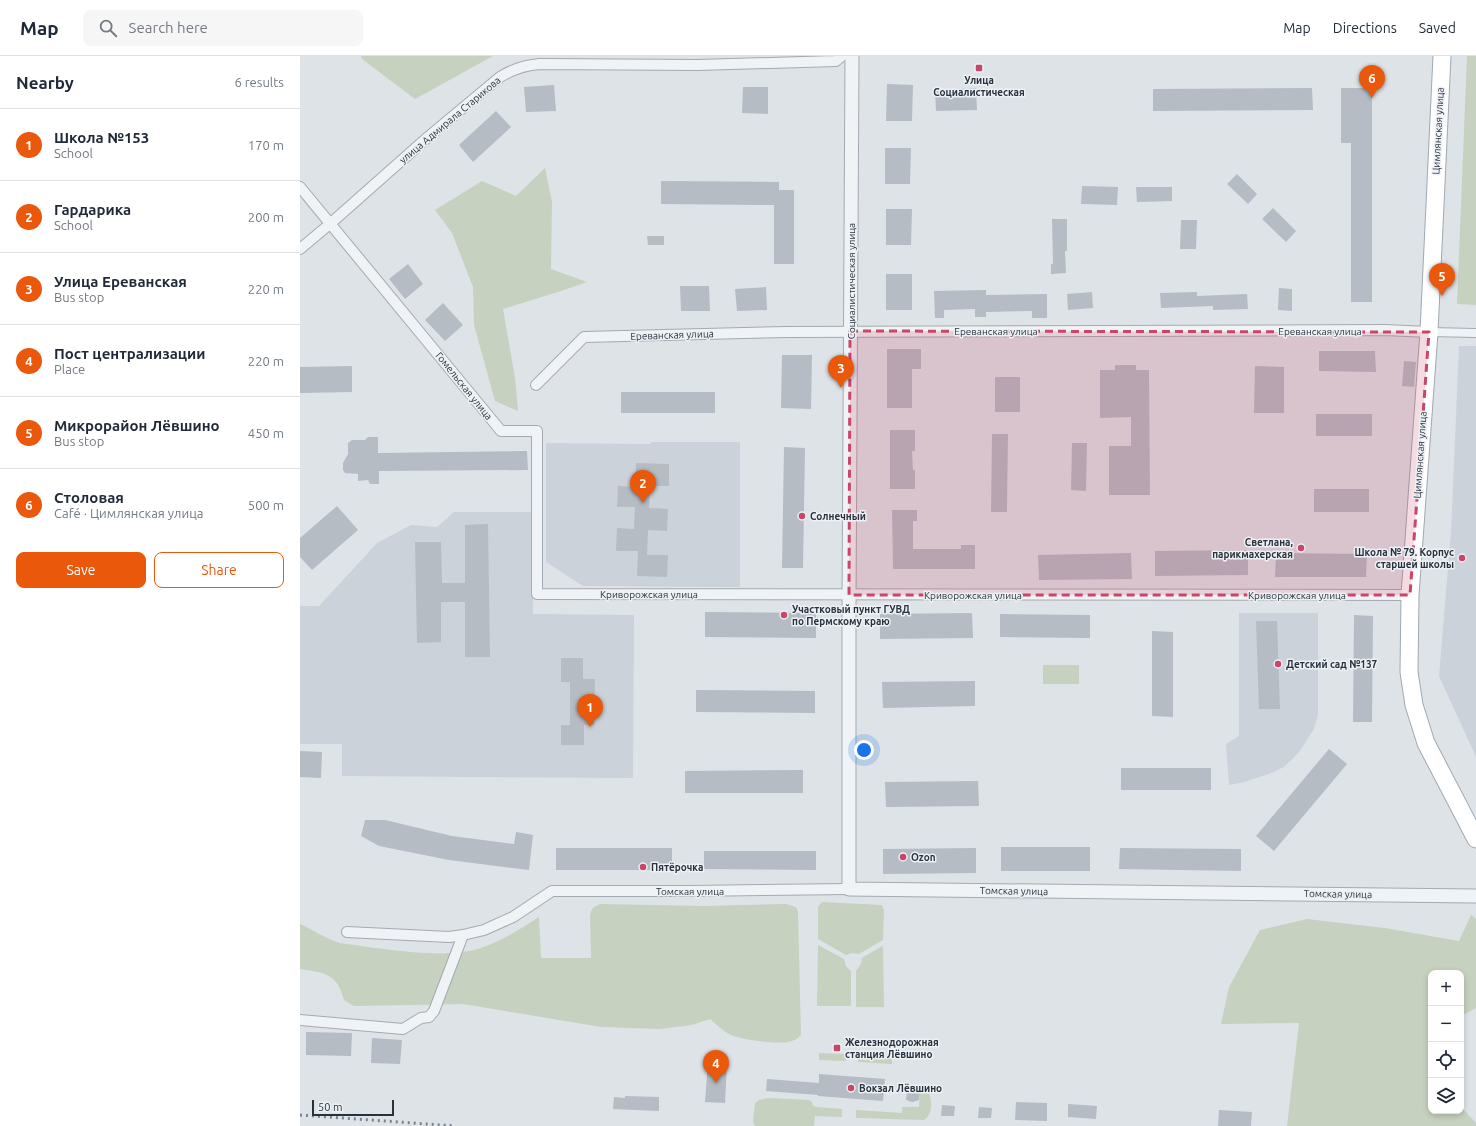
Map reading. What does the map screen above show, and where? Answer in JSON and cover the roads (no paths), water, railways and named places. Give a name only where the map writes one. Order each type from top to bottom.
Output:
[{"type":"main road","name":"Цимлянская улица","points":[[1442,56],[1429,332],[1410,595],[1409,672],[1414,705],[1426,743],[1476,839]]},
{"type":"street","name":"улица Адмирала Старикова","points":[[300,249],[331,224],[428,137],[500,77],[512,70],[540,60],[698,65],[836,61],[842,56]]},
{"type":"street","name":"Социалистическая улица","points":[[849,889],[852,56]]},
{"type":"street","name":"Гомельская улица","points":[[300,187],[501,431],[537,431],[536,594]]},
{"type":"street","name":"Ереванская улица","points":[[536,385],[584,337],[850,331],[1133,332],[1385,330],[1476,333]]},
{"type":"street","name":"Криворожская улица","points":[[536,594],[1410,595]]},
{"type":"street","name":"Томская улица","points":[[463,935],[484,930],[503,922],[552,891],[849,889],[1476,896]]},
{"type":"street","points":[[300,1020],[403,1029],[421,1018],[429,1017],[434,1011],[463,935],[449,937],[347,932]]},
{"type":"railway","points":[[300,1115],[455,1126]]},
{"type":"place","name":"Улица Социалистическая","points":[[979,68]]},
{"type":"place","name":"Столовая","points":[[1372,98]]},
{"type":"place","name":"Микрорайон Лёвшино","points":[[1442,296]]},
{"type":"place","name":"Улица Ереванская","points":[[841,388]]},
{"type":"place","name":"Гардарика","points":[[643,503]]},
{"type":"place","name":"Солнечный","points":[[802,516]]},
{"type":"place","name":"Светлана, парикмахерская","points":[[1301,548]]},
{"type":"place","name":"Школа № 79. Корпус старшей школы","points":[[1462,558]]},
{"type":"place","name":"Участковый пункт ГУВД по Пермскому краю","points":[[784,615]]},
{"type":"place","name":"Детский сад №137","points":[[1278,664]]},
{"type":"place","name":"Школа №153","points":[[590,727]]},
{"type":"place","name":"Ozon","points":[[903,857]]},
{"type":"place","name":"Пятёрочка","points":[[643,867]]},
{"type":"place","name":"Железнодорожная станция Лёвшино","points":[[837,1048]]},
{"type":"place","name":"Пост централизации","points":[[716,1083]]},
{"type":"place","name":"Вокзал Лёвшино","points":[[851,1088]]}]
